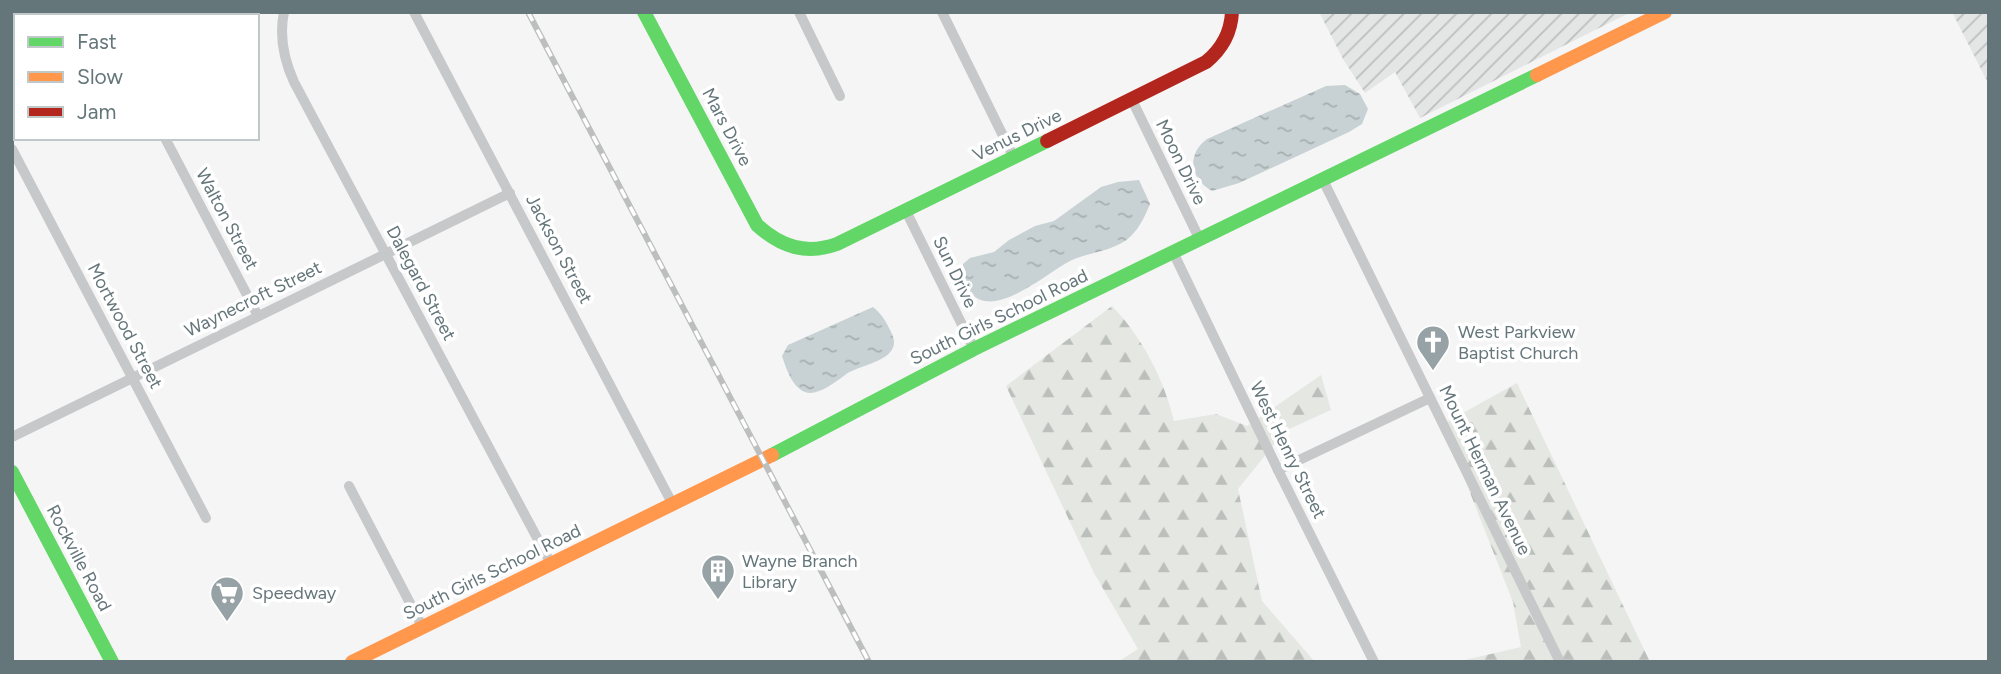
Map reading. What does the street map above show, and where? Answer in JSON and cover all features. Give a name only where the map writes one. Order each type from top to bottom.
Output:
[{"type":"main road","name":"Mars Drive","points":[[644,12],[754,220],[767,236],[788,247]]},
{"type":"main road","name":"South Girls School Road","points":[[352,662],[763,460],[974,349],[1665,12]]},
{"type":"main road","name":"Venus Drive","points":[[788,247],[807,251],[828,248],[1199,67],[1212,57],[1226,39],[1232,13]]},
{"type":"main road","name":"Rockville Road","points":[[12,472],[111,662]]},
{"type":"street","name":"Dalegard Street","points":[[284,12],[284,56],[291,77],[551,565]]},
{"type":"street","name":"Jackson Street","points":[[414,12],[672,503]]},
{"type":"street","points":[[799,12],[840,96]]},
{"type":"street","points":[[942,12],[1014,158]]},
{"type":"street","name":"Moon Drive","points":[[1132,100],[1200,240]]},
{"type":"street","name":"Walton Street","points":[[166,140],[258,316]]},
{"type":"street","name":"Mortwood Street","points":[[12,149],[206,518]]},
{"type":"street","name":"Mount Herman Avenue","points":[[1323,180],[1560,662]]},
{"type":"street","name":"Waynecroft Street","points":[[12,437],[510,193]]},
{"type":"street","name":"Sun Drive","points":[[906,211],[974,349]]},
{"type":"street","name":"West Henry Street","points":[[1173,253],[1374,662]]},
{"type":"street","points":[[1278,470],[1430,398]]},
{"type":"street","points":[[349,486],[423,628]]},
{"type":"shaded area","points":[[1319,12],[1631,12],[1420,118],[1395,72],[1365,93],[1343,59]]},
{"type":"shaded area","points":[[1952,12],[1989,12],[1989,85]]},
{"type":"green space","points":[[1112,306],[1133,331],[1150,359],[1174,421],[1216,414],[1247,426],[1321,375],[1331,410],[1285,431],[1238,489],[1262,601],[1315,662],[1118,662],[1138,649],[1094,573],[1006,386]]},
{"type":"green space","points":[[1517,383],[1650,662],[1456,662],[1521,647],[1513,602],[1443,424]]},
{"type":"water","points":[[1345,85],[1360,94],[1368,109],[1362,124],[1239,183],[1212,191],[1199,180],[1193,166],[1194,159],[1200,145],[1207,139],[1326,86]]},
{"type":"water","points":[[1139,180],[1150,204],[1140,225],[1125,241],[1072,260],[1023,290],[995,301],[982,300],[967,287],[963,277],[963,264],[970,258],[994,252],[1009,240],[1035,226],[1054,221],[1101,187]]},
{"type":"water","points":[[873,307],[892,334],[892,350],[886,356],[852,371],[820,391],[810,393],[800,390],[790,377],[782,356],[788,345]]},
{"type":"railway","points":[[528,12],[869,662]]},
{"type":"traffic: fast","points":[[644,12],[757,225],[775,239],[794,247],[815,249],[837,244],[1047,141]]},
{"type":"traffic: fast","points":[[772,455],[974,349],[1537,75]]},
{"type":"traffic: fast","points":[[12,472],[112,662]]},
{"type":"traffic: slow","points":[[1537,75],[1665,12]]},
{"type":"traffic: slow","points":[[352,662],[772,455]]},
{"type":"traffic: jam","points":[[1047,141],[1206,62],[1225,40],[1232,12]]},
{"type":"place","name":"West Parkview Baptist Church","points":[[1433,372]]},
{"type":"place","name":"Wayne Branch Library","points":[[718,601]]},
{"type":"place","name":"Speedway","points":[[227,623]]}]
